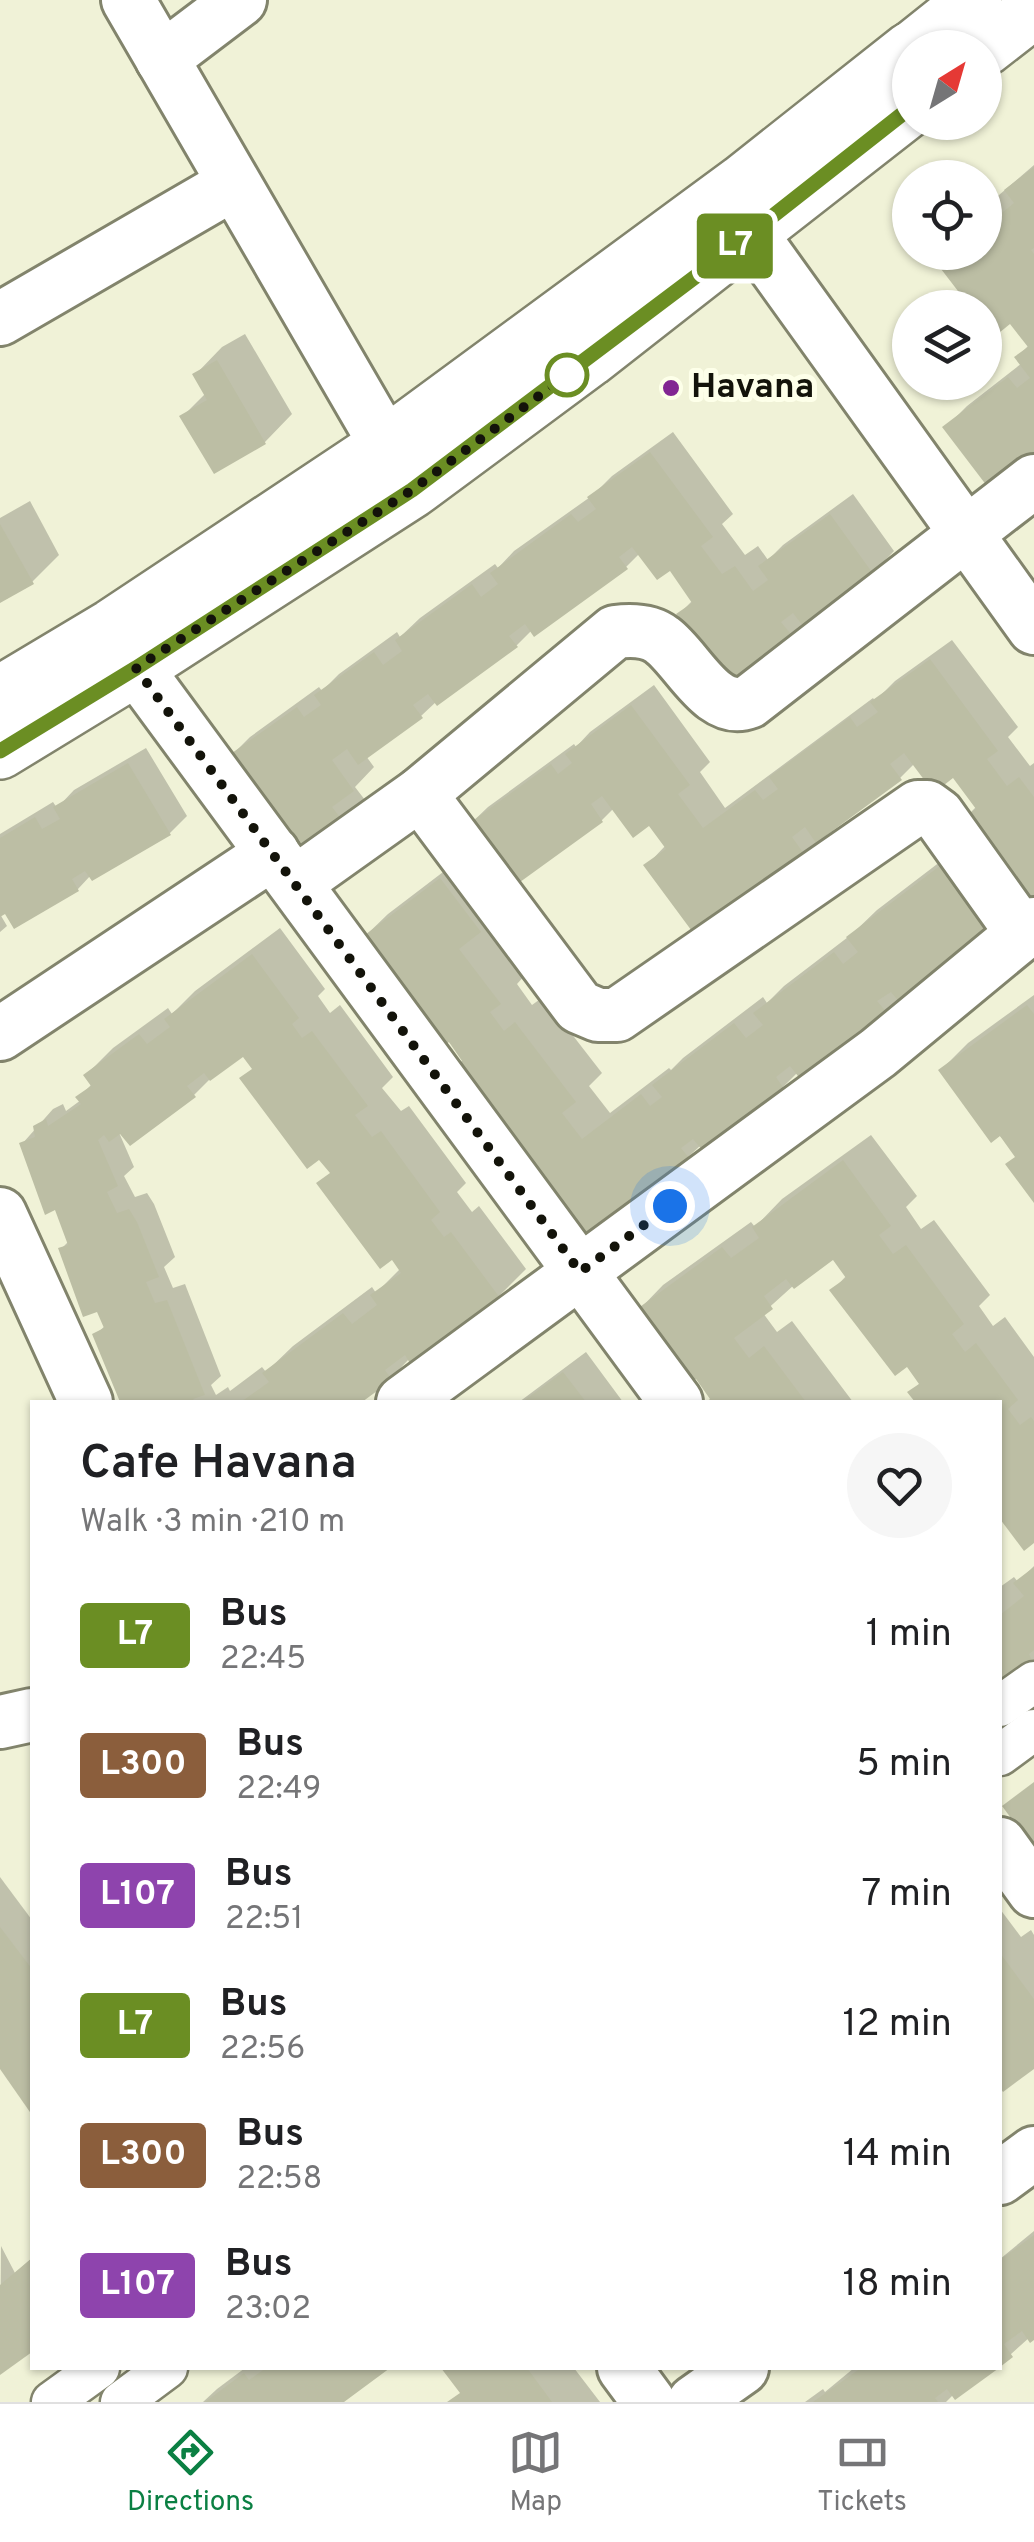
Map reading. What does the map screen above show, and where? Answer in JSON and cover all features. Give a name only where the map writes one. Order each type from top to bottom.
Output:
[{"type":"street","points":[[128,0],[386,444]]},
{"type":"street","points":[[162,59],[240,0]]},
{"type":"street","points":[[936,30],[974,0]]},
{"type":"street","points":[[1002,35],[1034,10]]},
{"type":"street","points":[[0,694],[112,627],[386,444],[728,194],[892,65]]},
{"type":"street","points":[[0,751],[412,490],[589,359],[892,122]]},
{"type":"street","points":[[0,319],[233,184]]},
{"type":"street","points":[[751,234],[1034,628]]},
{"type":"street","points":[[0,1034],[284,868],[420,794],[615,632],[630,630],[661,638],[716,698],[738,706],[749,702],[1034,481]]},
{"type":"street","points":[[136,668],[675,1400]]},
{"type":"street","points":[[406,1400],[878,1052],[1028,929],[938,815],[927,807],[918,808],[618,1015],[598,1015],[578,1007],[420,794]]},
{"type":"street","points":[[0,1214],[85,1400]]},
{"type":"street","points":[[1002,1705],[1034,1682]]},
{"type":"street","points":[[0,1722],[30,1715]]},
{"type":"street","points":[[1002,1754],[1034,1730]]},
{"type":"street","points":[[1002,1847],[1034,1890]]},
{"type":"street","points":[[1002,2177],[1034,2154]]},
{"type":"street","points":[[52,2402],[96,2370]]},
{"type":"street","points":[[120,2402],[164,2370]]},
{"type":"street","points":[[625,2370],[649,2402]]},
{"type":"street","points":[[694,2402],[739,2370]]},
{"type":"building","points":[[1034,167],[1034,456],[990,490],[942,427],[978,400],[1002,400],[1002,382],[1008,377],[1017,388],[1030,378],[1014,357],[1028,347],[1010,324],[1002,330],[1002,290],[957,290],[942,270],[1002,270],[1002,213],[1014,203],[1004,190]]},
{"type":"building","points":[[217,360],[266,444],[214,474],[179,416],[207,400],[192,374]]},
{"type":"building","points":[[650,452],[713,537],[701,546],[722,574],[735,566],[753,591],[768,580],[758,566],[830,514],[874,575],[803,626],[793,613],[781,622],[794,638],[728,685],[676,614],[692,603],[670,571],[657,580],[632,547],[619,557],[628,569],[534,637],[525,624],[509,636],[518,647],[437,706],[428,694],[413,705],[423,718],[358,765],[347,749],[332,760],[354,791],[332,807],[345,824],[298,858],[225,758],[297,707],[304,717],[321,705],[314,695],[374,652],[383,665],[402,651],[395,640],[472,584],[481,597],[498,584],[490,573],[571,514],[578,522],[596,509],[587,497]]},
{"type":"building","points":[[0,524],[34,584],[0,603]]},
{"type":"building","points":[[930,659],[998,751],[987,759],[1007,786],[1019,777],[1034,797],[1034,898],[1014,912],[951,827],[976,809],[953,778],[934,793],[904,753],[890,764],[902,780],[816,843],[805,827],[792,837],[807,858],[697,938],[643,865],[666,849],[649,826],[633,838],[602,796],[591,804],[603,822],[509,890],[463,828],[551,764],[558,774],[572,763],[565,754],[631,705],[690,785],[678,794],[703,828],[755,790],[763,800],[778,789],[769,777],[850,717],[857,727],[878,712],[870,702]]},
{"type":"building","points":[[128,763],[171,835],[92,881],[85,871],[72,879],[79,891],[14,929],[5,914],[0,917],[0,838],[35,817],[42,829],[60,819],[53,807]]},
{"type":"building","points":[[941,865],[992,932],[900,1003],[891,992],[877,1001],[888,1014],[801,1080],[790,1066],[776,1077],[784,1089],[703,1151],[693,1139],[681,1148],[690,1159],[579,1244],[521,1168],[532,1159],[520,1144],[511,1151],[450,1070],[462,1061],[449,1042],[440,1049],[357,941],[440,878],[481,932],[459,949],[501,1004],[490,1012],[504,1031],[515,1022],[576,1102],[562,1113],[582,1139],[641,1094],[650,1106],[662,1097],[652,1085],[734,1023],[746,1038],[763,1025],[753,1013],[834,952],[843,964],[858,952],[846,937]]},
{"type":"building","points":[[252,954],[299,1018],[292,1024],[302,1038],[312,1031],[368,1106],[355,1115],[372,1137],[381,1131],[440,1212],[431,1220],[444,1237],[451,1232],[500,1298],[411,1365],[405,1355],[385,1370],[392,1380],[365,1400],[244,1400],[269,1382],[262,1373],[343,1313],[352,1324],[377,1305],[370,1295],[401,1273],[392,1260],[380,1269],[316,1183],[330,1173],[319,1160],[307,1169],[239,1078],[252,1069],[243,1057],[210,1081],[204,1073],[187,1086],[196,1097],[130,1146],[120,1134],[109,1142],[104,1135],[98,1140],[118,1186],[107,1192],[117,1213],[129,1209],[137,1222],[159,1277],[146,1282],[155,1303],[167,1300],[205,1395],[194,1400],[119,1400],[92,1334],[104,1328],[97,1312],[83,1317],[58,1248],[68,1245],[55,1210],[45,1215],[19,1143],[35,1137],[33,1126],[46,1119],[48,1126],[81,1104],[75,1097],[91,1086],[83,1075],[139,1034],[147,1044],[170,1027],[164,1019]]},
{"type":"building","points":[[1027,1005],[1034,1014],[1034,1203],[1005,1164],[1015,1157],[1000,1136],[991,1143],[938,1070]]},
{"type":"building","points":[[843,1160],[891,1226],[879,1235],[893,1254],[906,1245],[964,1324],[952,1334],[965,1352],[976,1343],[1018,1400],[1008,1409],[1020,1425],[1031,1417],[1034,1421],[1034,1543],[1024,1551],[1002,1522],[1002,1400],[913,1400],[907,1392],[919,1384],[907,1367],[895,1376],[829,1290],[846,1278],[833,1260],[794,1289],[786,1279],[764,1296],[773,1309],[734,1338],[749,1358],[764,1346],[804,1400],[709,1400],[696,1379],[686,1385],[633,1312],[722,1247],[731,1258],[759,1238],[752,1227]]},
{"type":"building","points":[[563,1372],[584,1400],[525,1400]]},
{"type":"building","points":[[1034,1567],[1034,1650],[1029,1654],[1034,1664],[1002,1688],[1002,1613],[1024,1596],[1013,1583]]},
{"type":"building","points":[[1034,1782],[1034,1849],[1002,1806]]},
{"type":"building","points":[[0,1927],[30,1966],[30,2112],[0,2069]]},
{"type":"building","points":[[1002,1956],[1034,1999],[1034,2069],[1003,2092]]},
{"type":"building","points":[[1034,2235],[1034,2340],[1030,2343],[1022,2331],[1004,2344],[1013,2357],[1002,2365],[1002,2259]]},
{"type":"building","points":[[30,2260],[30,2353],[0,2375],[0,2285]]},
{"type":"building","points":[[263,2370],[387,2370],[344,2402],[205,2402],[244,2373],[249,2380]]},
{"type":"building","points":[[443,2370],[528,2370],[552,2402],[447,2402],[460,2393]]},
{"type":"building","points":[[858,2370],[996,2370],[955,2400],[947,2389],[935,2398],[938,2402],[813,2402]]},
{"type":"bus line","name":"L7","points":[[0,751],[412,490],[589,359],[892,122]]},
{"type":"place","name":"Havana","points":[[671,388]]},
{"type":"route","points":[[567,375],[412,490],[136,668],[580,1272],[670,1206]]}]
